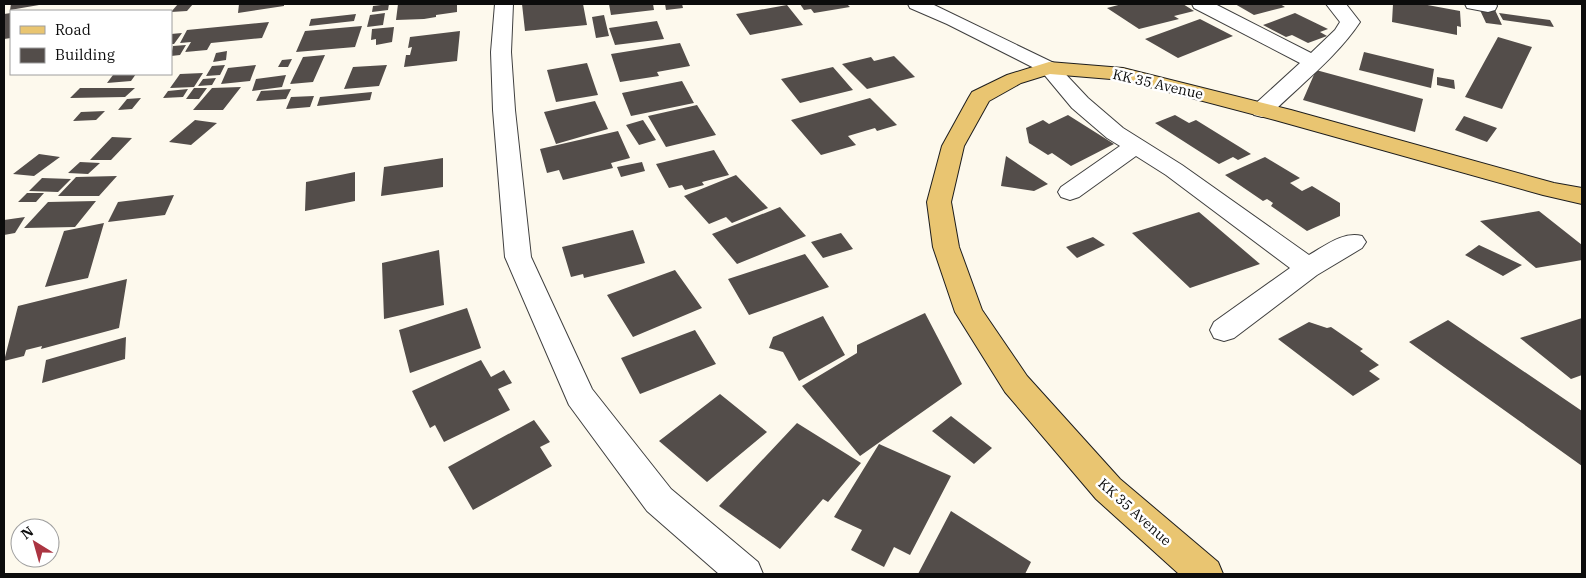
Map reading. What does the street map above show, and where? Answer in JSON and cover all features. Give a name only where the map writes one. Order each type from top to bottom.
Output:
[{"type":"main road","name":"KK 35 Avenue","points":[[1205,574],[1108,489],[1016,384],[969,312],[946,247],[939,202],[953,146],[980,97],[1014,79],[1049,68],[1123,74],[1262,110],[1552,190],[1582,196]]},
{"type":"street","points":[[504,4],[501,52],[504,110],[518,257],[580,396],[659,500],[745,574]]},
{"type":"street","points":[[916,4],[954,20],[1049,68],[1080,103],[1116,133],[1174,170],[1308,268]]},
{"type":"street","points":[[1201,4],[1313,62]]},
{"type":"street","points":[[1262,110],[1342,34],[1350,22],[1335,4]]},
{"type":"street","points":[[1070,192],[1136,146]]},
{"type":"street","points":[[1224,330],[1308,268],[1353,242]]},
{"type":"building","points":[[11,4],[38,4],[39,5],[10,10]]},
{"type":"building","points":[[178,4],[193,4],[187,11],[172,11]]},
{"type":"building","points":[[239,4],[284,4],[284,6],[238,13]]},
{"type":"building","points":[[389,4],[388,10],[372,12],[373,6]]},
{"type":"building","points":[[398,4],[457,4],[457,12],[424,19],[396,20]]},
{"type":"building","points":[[522,4],[583,4],[587,25],[525,31]]},
{"type":"building","points":[[609,4],[653,4],[654,10],[611,15]]},
{"type":"building","points":[[665,4],[682,4],[683,8],[666,10]]},
{"type":"building","points":[[800,4],[847,4],[850,7],[814,13],[811,9],[804,10]]},
{"type":"building","points":[[1122,4],[1183,4],[1194,11],[1174,16],[1179,19],[1139,29],[1107,8]]},
{"type":"building","points":[[1235,4],[1280,4],[1285,7],[1254,15]]},
{"type":"building","points":[[1393,4],[1422,4],[1460,11],[1461,27],[1457,26],[1457,35],[1392,22]]},
{"type":"building","points":[[787,5],[803,25],[750,35],[736,14]]},
{"type":"building","points":[[1479,8],[1495,10],[1502,25],[1486,23]]},
{"type":"building","points":[[10,13],[10,38],[4,39],[4,14]]},
{"type":"building","points":[[385,13],[383,25],[367,27],[370,15]]},
{"type":"building","points":[[1295,13],[1328,29],[1320,32],[1327,36],[1308,43],[1292,35],[1286,37],[1263,25]]},
{"type":"building","points":[[1499,13],[1550,20],[1554,27],[1503,20]]},
{"type":"building","points":[[356,14],[354,21],[309,26],[311,19]]},
{"type":"building","points":[[604,15],[609,36],[596,38],[592,17]]},
{"type":"building","points":[[1200,19],[1233,36],[1178,58],[1145,39]]},
{"type":"building","points":[[657,21],[664,39],[615,45],[609,28]]},
{"type":"building","points":[[269,22],[262,38],[211,43],[207,50],[185,52],[191,42],[180,43],[187,30]]},
{"type":"building","points":[[362,26],[355,47],[296,52],[305,31]]},
{"type":"building","points":[[394,27],[392,42],[376,45],[376,39],[371,40],[372,29]]},
{"type":"building","points":[[460,31],[457,61],[404,67],[406,55],[410,55],[412,47],[408,48],[410,37]]},
{"type":"building","points":[[182,33],[174,44],[172,44],[172,34]]},
{"type":"building","points":[[1498,37],[1532,47],[1502,109],[1465,97]]},
{"type":"building","points":[[680,43],[690,66],[657,72],[659,76],[620,82],[611,54]]},
{"type":"building","points":[[186,45],[180,55],[172,56],[173,46]]},
{"type":"building","points":[[227,51],[226,60],[213,62],[216,53]]},
{"type":"building","points":[[1364,52],[1434,69],[1431,88],[1359,70]]},
{"type":"building","points":[[325,55],[313,82],[290,84],[303,57]]},
{"type":"building","points":[[894,56],[915,77],[867,89],[842,64],[871,57],[874,61]]},
{"type":"building","points":[[292,59],[288,67],[278,67],[282,60]]},
{"type":"building","points":[[587,63],[598,95],[556,102],[547,70]]},
{"type":"building","points":[[225,65],[220,75],[206,76],[212,66]]},
{"type":"building","points":[[256,65],[250,81],[221,84],[228,68]]},
{"type":"building","points":[[387,65],[379,86],[344,89],[353,67]]},
{"type":"building","points":[[833,67],[853,90],[800,103],[781,79]]},
{"type":"building","points":[[1316,70],[1423,99],[1415,132],[1303,100]]},
{"type":"building","points":[[203,73],[194,87],[170,88],[180,74]]},
{"type":"building","points":[[113,75],[135,75],[131,81],[107,83]]},
{"type":"building","points":[[286,75],[282,87],[252,91],[256,79]]},
{"type":"building","points":[[1437,77],[1454,80],[1455,89],[1437,85]]},
{"type":"building","points":[[216,78],[212,85],[198,86],[203,79]]},
{"type":"building","points":[[682,81],[694,103],[631,116],[622,93]]},
{"type":"building","points":[[241,87],[223,110],[193,110],[212,88]]},
{"type":"building","points":[[80,88],[135,88],[125,97],[70,98]]},
{"type":"building","points":[[194,88],[207,88],[199,99],[186,99]]},
{"type":"building","points":[[188,89],[183,97],[163,98],[168,91]]},
{"type":"building","points":[[291,89],[286,99],[256,101],[261,91]]},
{"type":"building","points":[[372,92],[370,100],[317,106],[320,97]]},
{"type":"building","points":[[314,96],[310,107],[286,109],[291,97]]},
{"type":"building","points":[[141,98],[132,109],[118,110],[127,99]]},
{"type":"building","points":[[870,98],[897,125],[877,131],[875,128],[848,136],[856,145],[821,155],[791,120]]},
{"type":"building","points":[[595,101],[608,129],[556,144],[544,112]]},
{"type":"building","points":[[697,105],[716,135],[666,147],[648,116]]},
{"type":"building","points":[[105,111],[96,120],[73,121],[81,112]]},
{"type":"building","points":[[1068,115],[1114,144],[1071,166],[1052,153],[1048,155],[1029,143],[1026,128],[1043,120],[1049,124]]},
{"type":"building","points":[[1175,115],[1189,123],[1196,120],[1251,154],[1238,160],[1233,157],[1219,164],[1155,123]]},
{"type":"building","points":[[1464,116],[1497,128],[1487,142],[1455,130]]},
{"type":"building","points":[[195,120],[217,123],[191,145],[169,142]]},
{"type":"building","points":[[643,120],[656,140],[639,145],[626,125]]},
{"type":"building","points":[[618,131],[630,158],[611,163],[613,168],[563,180],[559,170],[547,173],[540,149]]},
{"type":"building","points":[[112,137],[132,138],[111,160],[90,160]]},
{"type":"building","points":[[714,150],[729,175],[702,182],[704,185],[685,190],[682,185],[669,188],[656,164]]},
{"type":"building","points":[[39,154],[60,157],[34,176],[13,174]]},
{"type":"building","points":[[1006,156],[1048,184],[1034,191],[1001,186]]},
{"type":"building","points":[[1265,157],[1300,178],[1290,183],[1302,191],[1312,186],[1340,203],[1340,216],[1307,231],[1271,206],[1273,203],[1267,199],[1263,201],[1225,175]]},
{"type":"building","points":[[443,158],[443,187],[381,196],[384,167]]},
{"type":"building","points":[[80,162],[100,163],[88,174],[68,173]]},
{"type":"building","points":[[642,162],[645,171],[621,177],[617,167]]},
{"type":"building","points":[[355,172],[355,201],[305,211],[306,182]]},
{"type":"building","points":[[736,175],[768,208],[732,223],[726,217],[709,224],[684,196]]},
{"type":"building","points":[[117,176],[99,196],[58,196],[76,177]]},
{"type":"building","points":[[42,178],[71,179],[58,192],[29,191]]},
{"type":"building","points":[[27,193],[44,193],[36,202],[18,202]]},
{"type":"building","points":[[174,195],[165,215],[108,222],[118,202]]},
{"type":"building","points":[[96,201],[75,227],[24,228],[48,202]]},
{"type":"building","points":[[780,207],[806,236],[737,264],[712,234]]},
{"type":"building","points":[[1539,211],[1582,245],[1582,260],[1536,268],[1480,221]]},
{"type":"building","points":[[1199,212],[1260,264],[1190,288],[1132,233]]},
{"type":"building","points":[[25,217],[15,233],[4,235],[4,220]]},
{"type":"building","points":[[104,223],[88,278],[45,287],[64,231]]},
{"type":"building","points":[[633,230],[645,263],[584,278],[583,274],[571,277],[562,247]]},
{"type":"building","points":[[841,233],[853,249],[823,258],[811,242]]},
{"type":"building","points":[[1093,237],[1105,245],[1077,258],[1066,247]]},
{"type":"building","points":[[1479,245],[1522,265],[1503,276],[1465,255]]},
{"type":"building","points":[[439,250],[444,305],[384,319],[382,263]]},
{"type":"building","points":[[805,254],[829,287],[749,315],[728,279]]},
{"type":"building","points":[[675,270],[702,308],[633,337],[607,295]]},
{"type":"building","points":[[127,279],[119,328],[41,349],[42,346],[26,350],[24,356],[4,361],[18,306]]},
{"type":"building","points":[[467,308],[481,348],[410,373],[399,330]]},
{"type":"building","points":[[925,313],[962,384],[860,456],[802,386],[857,353],[857,345]]},
{"type":"building","points":[[823,316],[845,355],[799,381],[783,352],[769,348],[773,337]]},
{"type":"building","points":[[1582,318],[1582,375],[1571,379],[1520,338]]},
{"type":"building","points":[[1448,320],[1582,411],[1582,466],[1409,342]]},
{"type":"building","points":[[1309,322],[1327,328],[1331,327],[1363,349],[1360,351],[1379,365],[1369,371],[1380,379],[1353,396],[1278,339]]},
{"type":"building","points":[[695,330],[716,364],[640,394],[621,358]]},
{"type":"building","points":[[126,337],[125,359],[42,383],[46,360]]},
{"type":"building","points":[[481,360],[491,377],[504,370],[512,383],[498,389],[510,410],[444,442],[435,425],[430,428],[412,391]]},
{"type":"building","points":[[720,394],[767,432],[707,482],[659,441]]},
{"type":"building","points":[[951,416],[992,448],[974,464],[932,431]]},
{"type":"building","points":[[534,420],[550,442],[540,447],[552,466],[473,510],[448,467]]},
{"type":"building","points":[[797,423],[861,463],[828,502],[823,499],[780,549],[719,506]]},
{"type":"building","points":[[879,444],[951,476],[910,555],[894,547],[884,567],[851,550],[862,530],[834,517]]},
{"type":"building","points":[[951,511],[1031,562],[1025,574],[918,574]]}]
